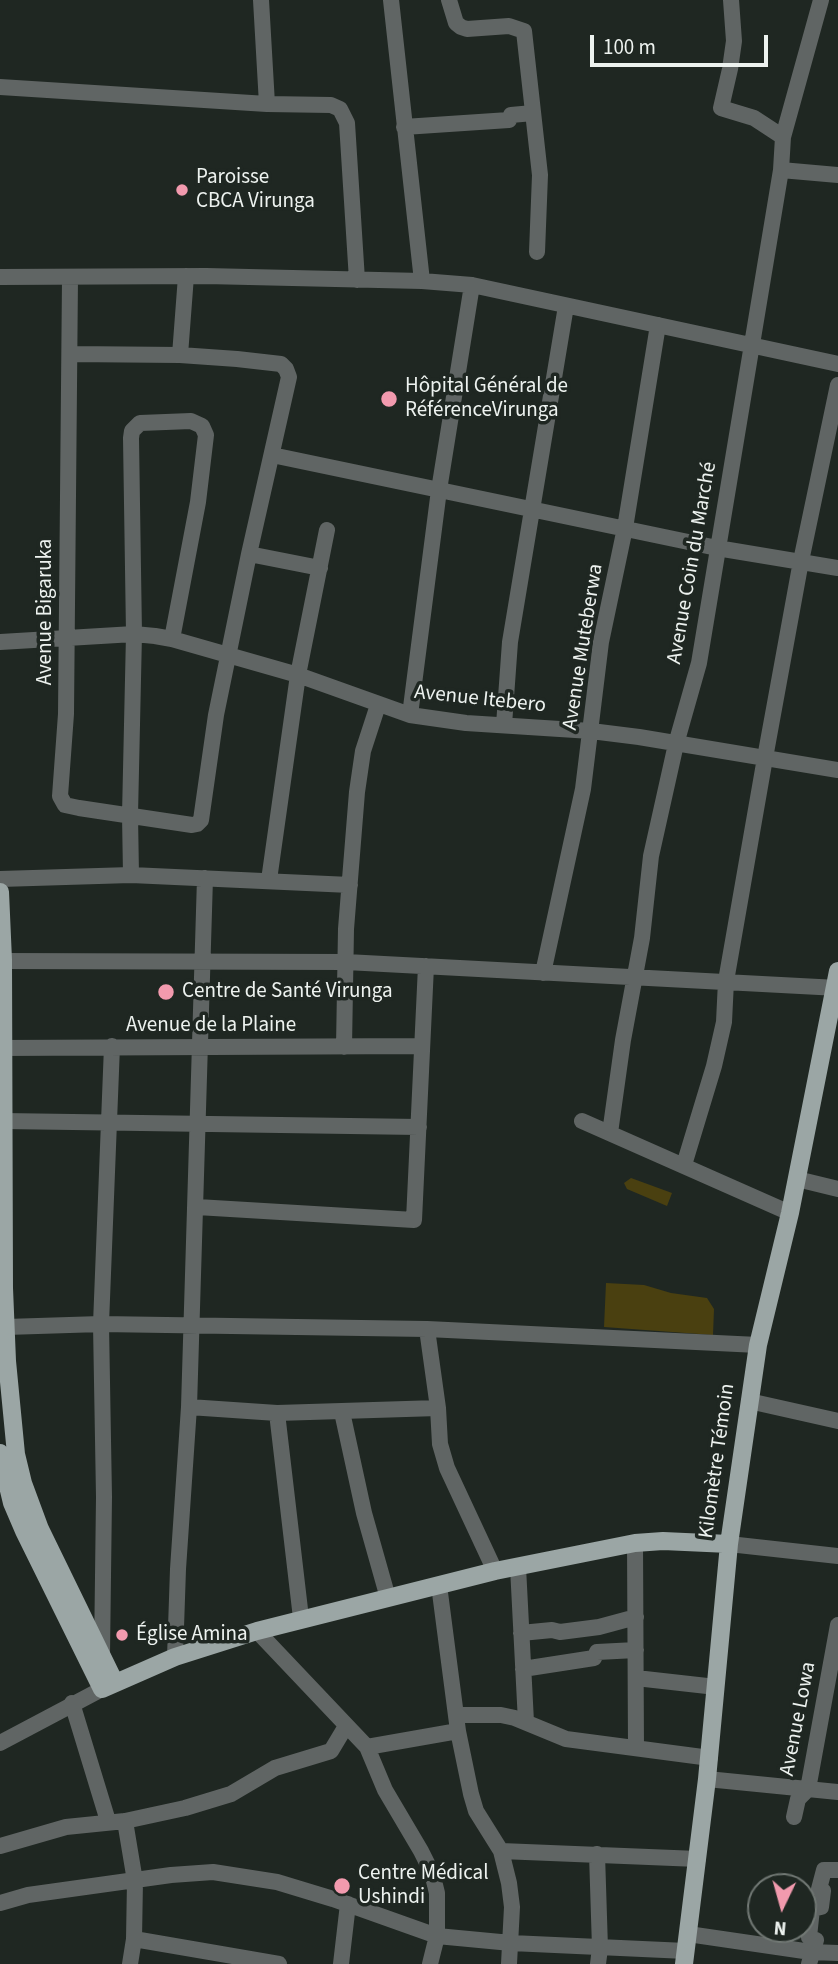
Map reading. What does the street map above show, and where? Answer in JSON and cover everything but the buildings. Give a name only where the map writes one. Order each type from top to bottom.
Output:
[{"type":"main road","points":[[0,892],[2,1288],[6,1327],[3,1361],[20,1499],[40,1529],[102,1658],[109,1686]]},
{"type":"main road","name":"Kilomètre Témoin","points":[[686,1950],[708,1779],[729,1544],[749,1401],[758,1345],[790,1213],[837,982]]},
{"type":"main road","points":[[0,1453],[109,1686]]},
{"type":"main road","points":[[109,1686],[175,1657],[257,1631],[495,1571],[635,1543],[663,1541],[729,1544]]},
{"type":"street","points":[[261,0],[267,104]]},
{"type":"street","points":[[391,0],[422,281]]},
{"type":"street","points":[[449,0],[456,23],[461,27],[467,29],[509,26],[524,31],[540,175],[537,252]]},
{"type":"street","points":[[731,0],[734,41],[721,107],[754,118],[783,137]]},
{"type":"street","name":"Avenue Coin du Marché","points":[[610,1133],[642,938],[651,856],[676,744],[699,663],[781,170],[783,137],[821,0]]},
{"type":"street","points":[[0,87],[267,104],[331,105],[340,108],[347,123],[358,280]]},
{"type":"street","points":[[404,127],[509,120],[511,115],[533,113]]},
{"type":"street","points":[[781,170],[838,175]]},
{"type":"street","points":[[180,355],[186,276]]},
{"type":"street","points":[[0,278],[186,276],[422,281],[472,285],[838,363]]},
{"type":"street","name":"Avenue Bigaruka","points":[[71,278],[66,714],[62,801],[65,805],[192,825],[201,821],[216,715],[229,656]]},
{"type":"street","points":[[410,715],[439,490],[472,285]]},
{"type":"street","points":[[504,725],[510,642],[566,306]]},
{"type":"street","name":"Avenue Muteberwa","points":[[543,973],[574,837],[591,731],[601,642],[625,528],[658,325]]},
{"type":"street","points":[[70,354],[180,355],[281,364],[286,369],[289,377],[229,656]]},
{"type":"street","points":[[684,1165],[714,1066],[724,1022],[726,981],[765,758],[801,561],[838,385]]},
{"type":"street","points":[[131,875],[135,634],[132,431],[140,423],[191,421],[202,426],[206,435],[206,448],[172,639]]},
{"type":"street","points":[[272,455],[717,548],[838,568]]},
{"type":"street","points":[[269,880],[298,675],[327,530]]},
{"type":"street","points":[[249,554],[320,568]]},
{"type":"street","name":"Avenue Itebero","points":[[0,642],[135,634],[172,639],[298,675],[410,715],[466,723],[591,731],[838,770]]},
{"type":"street","points":[[344,1047],[350,885],[360,766],[378,705]]},
{"type":"street","points":[[0,879],[131,875],[350,885]]},
{"type":"street","points":[[175,1657],[178,1569],[190,1407],[205,877]]},
{"type":"street","points":[[1,960],[346,962],[726,981],[837,982]]},
{"type":"street","points":[[197,1207],[414,1220],[426,966]]},
{"type":"street","points":[[102,1658],[102,1324],[112,1046]]},
{"type":"street","name":"Avenue de la Plaine","points":[[1,1048],[421,1046]]},
{"type":"street","points":[[3,1121],[419,1126]]},
{"type":"street","points":[[582,1121],[790,1213]]},
{"type":"street","points":[[797,1180],[838,1189]]},
{"type":"street","points":[[6,1327],[102,1324],[427,1329],[758,1345]]},
{"type":"street","points":[[427,1329],[440,1444],[447,1468],[495,1571]]},
{"type":"street","points":[[749,1401],[838,1420]]},
{"type":"street","points":[[190,1407],[277,1413],[438,1408]]},
{"type":"street","points":[[342,1412],[364,1513],[388,1598]]},
{"type":"street","points":[[277,1413],[301,1618]]},
{"type":"street","points":[[635,1543],[636,1748]]},
{"type":"street","points":[[729,1544],[838,1556]]},
{"type":"street","points":[[518,1567],[526,1723]]},
{"type":"street","points":[[439,1585],[457,1723],[473,1803],[501,1851],[512,1908],[509,1964]]},
{"type":"street","points":[[521,1633],[599,1627],[636,1616]]},
{"type":"street","name":"Avenue Lowa","points":[[794,1817],[798,1799],[808,1789],[838,1625]]},
{"type":"street","points":[[257,1631],[367,1747],[385,1790],[432,1873],[437,1893],[437,1936],[430,1964]]},
{"type":"street","points":[[523,1669],[594,1658],[597,1652],[636,1650]]},
{"type":"street","points":[[636,1678],[716,1687]]},
{"type":"street","points":[[0,1743],[109,1686]]},
{"type":"street","points":[[72,1703],[117,1821],[135,1881],[134,1939],[130,1964]]},
{"type":"street","points":[[367,1747],[457,1723],[501,1715],[566,1739],[710,1758]]},
{"type":"street","points":[[0,1846],[66,1827],[117,1821],[185,1808],[231,1794],[275,1768],[327,1753],[334,1748],[338,1736],[346,1726]]},
{"type":"street","points":[[708,1779],[838,1792]]},
{"type":"street","points":[[501,1851],[698,1859]]},
{"type":"street","points":[[597,1854],[599,1956]]},
{"type":"street","points":[[810,1958],[816,1940],[809,1937],[811,1909],[821,1907],[823,1891],[819,1889],[824,1870],[838,1870]]},
{"type":"street","points":[[0,1903],[28,1895],[171,1875],[214,1872],[277,1882],[437,1936],[511,1943],[599,1956],[686,1950],[810,1958],[838,1953]]},
{"type":"street","points":[[341,1964],[348,1904]]},
{"type":"street","points":[[134,1939],[279,1964]]},
{"type":"shaded area","points":[[631,1178],[672,1193],[667,1206],[627,1189],[624,1183]]},
{"type":"shaded area","points":[[606,1283],[644,1285],[671,1293],[707,1298],[714,1309],[713,1335],[604,1327]]},
{"type":"place","name":"Paroisse CBCA Virunga","points":[[182,190]]},
{"type":"place","name":"Hôpital Général de RéférenceVirunga","points":[[389,399]]},
{"type":"place","name":"Centre de Santé Virunga","points":[[166,992]]},
{"type":"place","name":"Église Amina","points":[[122,1635]]},
{"type":"place","name":"Centre Médical Ushindi","points":[[342,1886]]}]
